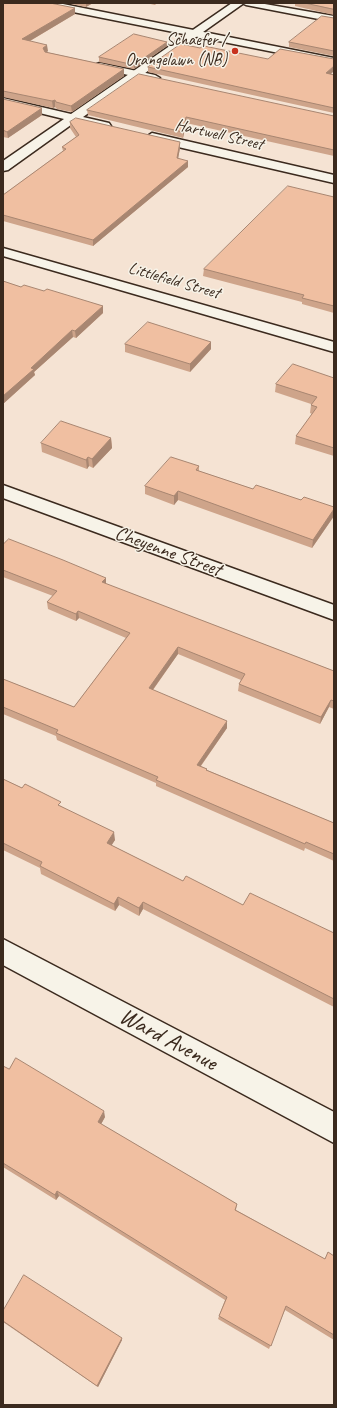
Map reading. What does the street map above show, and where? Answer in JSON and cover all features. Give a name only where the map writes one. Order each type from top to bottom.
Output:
[{"type":"street","points":[[43,3],[334,61]]},
{"type":"street","points":[[3,167],[239,3]]},
{"type":"street","points":[[3,102],[116,128]]},
{"type":"street","name":"Hartwell Street","points":[[139,134],[334,179]]},
{"type":"street","name":"Littlefield Street","points":[[3,252],[334,347]]},
{"type":"street","name":"Cheyenne Street","points":[[3,491],[334,613]]},
{"type":"street","name":"Ward Avenue","points":[[3,951],[334,1128]]},
{"type":"lane","points":[[246,3],[334,19]]},
{"type":"lane","points":[[93,64],[167,81]]},
{"type":"building","points":[[3,3],[50,3],[75,8],[22,39],[47,45],[43,48],[45,52],[124,69],[71,106],[56,102],[55,100],[52,101],[3,91]]},
{"type":"building","points":[[305,3],[334,3],[334,9]]},
{"type":"building","points":[[322,16],[334,18],[334,51],[289,42]]},
{"type":"building","points":[[134,34],[167,42],[134,65],[99,57]]},
{"type":"building","points":[[181,44],[200,48],[204,46],[268,59],[280,49],[334,59],[334,66],[326,73],[334,75],[334,108],[148,67]]},
{"type":"building","points":[[139,74],[334,116],[334,150],[186,117],[183,132],[87,110]]},
{"type":"building","points":[[3,99],[42,108],[7,132],[3,130]]},
{"type":"building","points":[[76,118],[180,142],[177,158],[188,161],[93,240],[3,215],[3,195],[66,149],[62,147],[79,135],[70,122]]},
{"type":"building","points":[[288,186],[334,197],[334,306],[302,298],[304,295],[204,269]]},
{"type":"building","points":[[3,281],[21,287],[24,285],[44,291],[47,289],[103,306],[75,331],[72,330],[31,368],[34,369],[3,396]]},
{"type":"building","points":[[148,322],[211,342],[190,364],[125,344]]},
{"type":"building","points":[[293,364],[334,378],[334,448],[296,436],[317,407],[311,405],[317,397],[276,384]]},
{"type":"building","points":[[61,421],[111,438],[92,459],[88,457],[86,460],[41,443]]},
{"type":"building","points":[[171,457],[199,466],[196,470],[253,489],[256,485],[301,500],[304,497],[334,507],[334,509],[313,540],[178,491],[174,496],[145,486]]},
{"type":"building","points":[[9,539],[106,578],[102,582],[334,671],[334,701],[331,700],[321,717],[239,684],[245,674],[178,647],[149,688],[227,721],[197,765],[334,823],[334,854],[306,842],[305,844],[156,780],[158,777],[56,733],[58,730],[3,707],[3,679],[74,707],[130,633],[78,611],[76,614],[47,602],[57,591],[3,570],[3,543]]},
{"type":"building","points":[[3,779],[22,788],[25,784],[61,802],[58,805],[114,832],[107,843],[183,881],[186,876],[243,905],[250,893],[334,933],[334,999],[143,902],[139,908],[118,897],[114,904],[40,866],[42,862],[3,843]]},
{"type":"building","points":[[16,1058],[104,1111],[98,1122],[237,1204],[235,1210],[325,1259],[328,1252],[334,1256],[334,1335],[286,1306],[271,1346],[219,1316],[227,1297],[57,1191],[55,1195],[3,1163],[3,1066],[9,1069]]},
{"type":"building","points":[[24,1275],[122,1338],[97,1386],[3,1321],[3,1311]]},
{"type":"place","name":"Schaefer / Orangelawn (NB)","points":[[235,51]]}]
